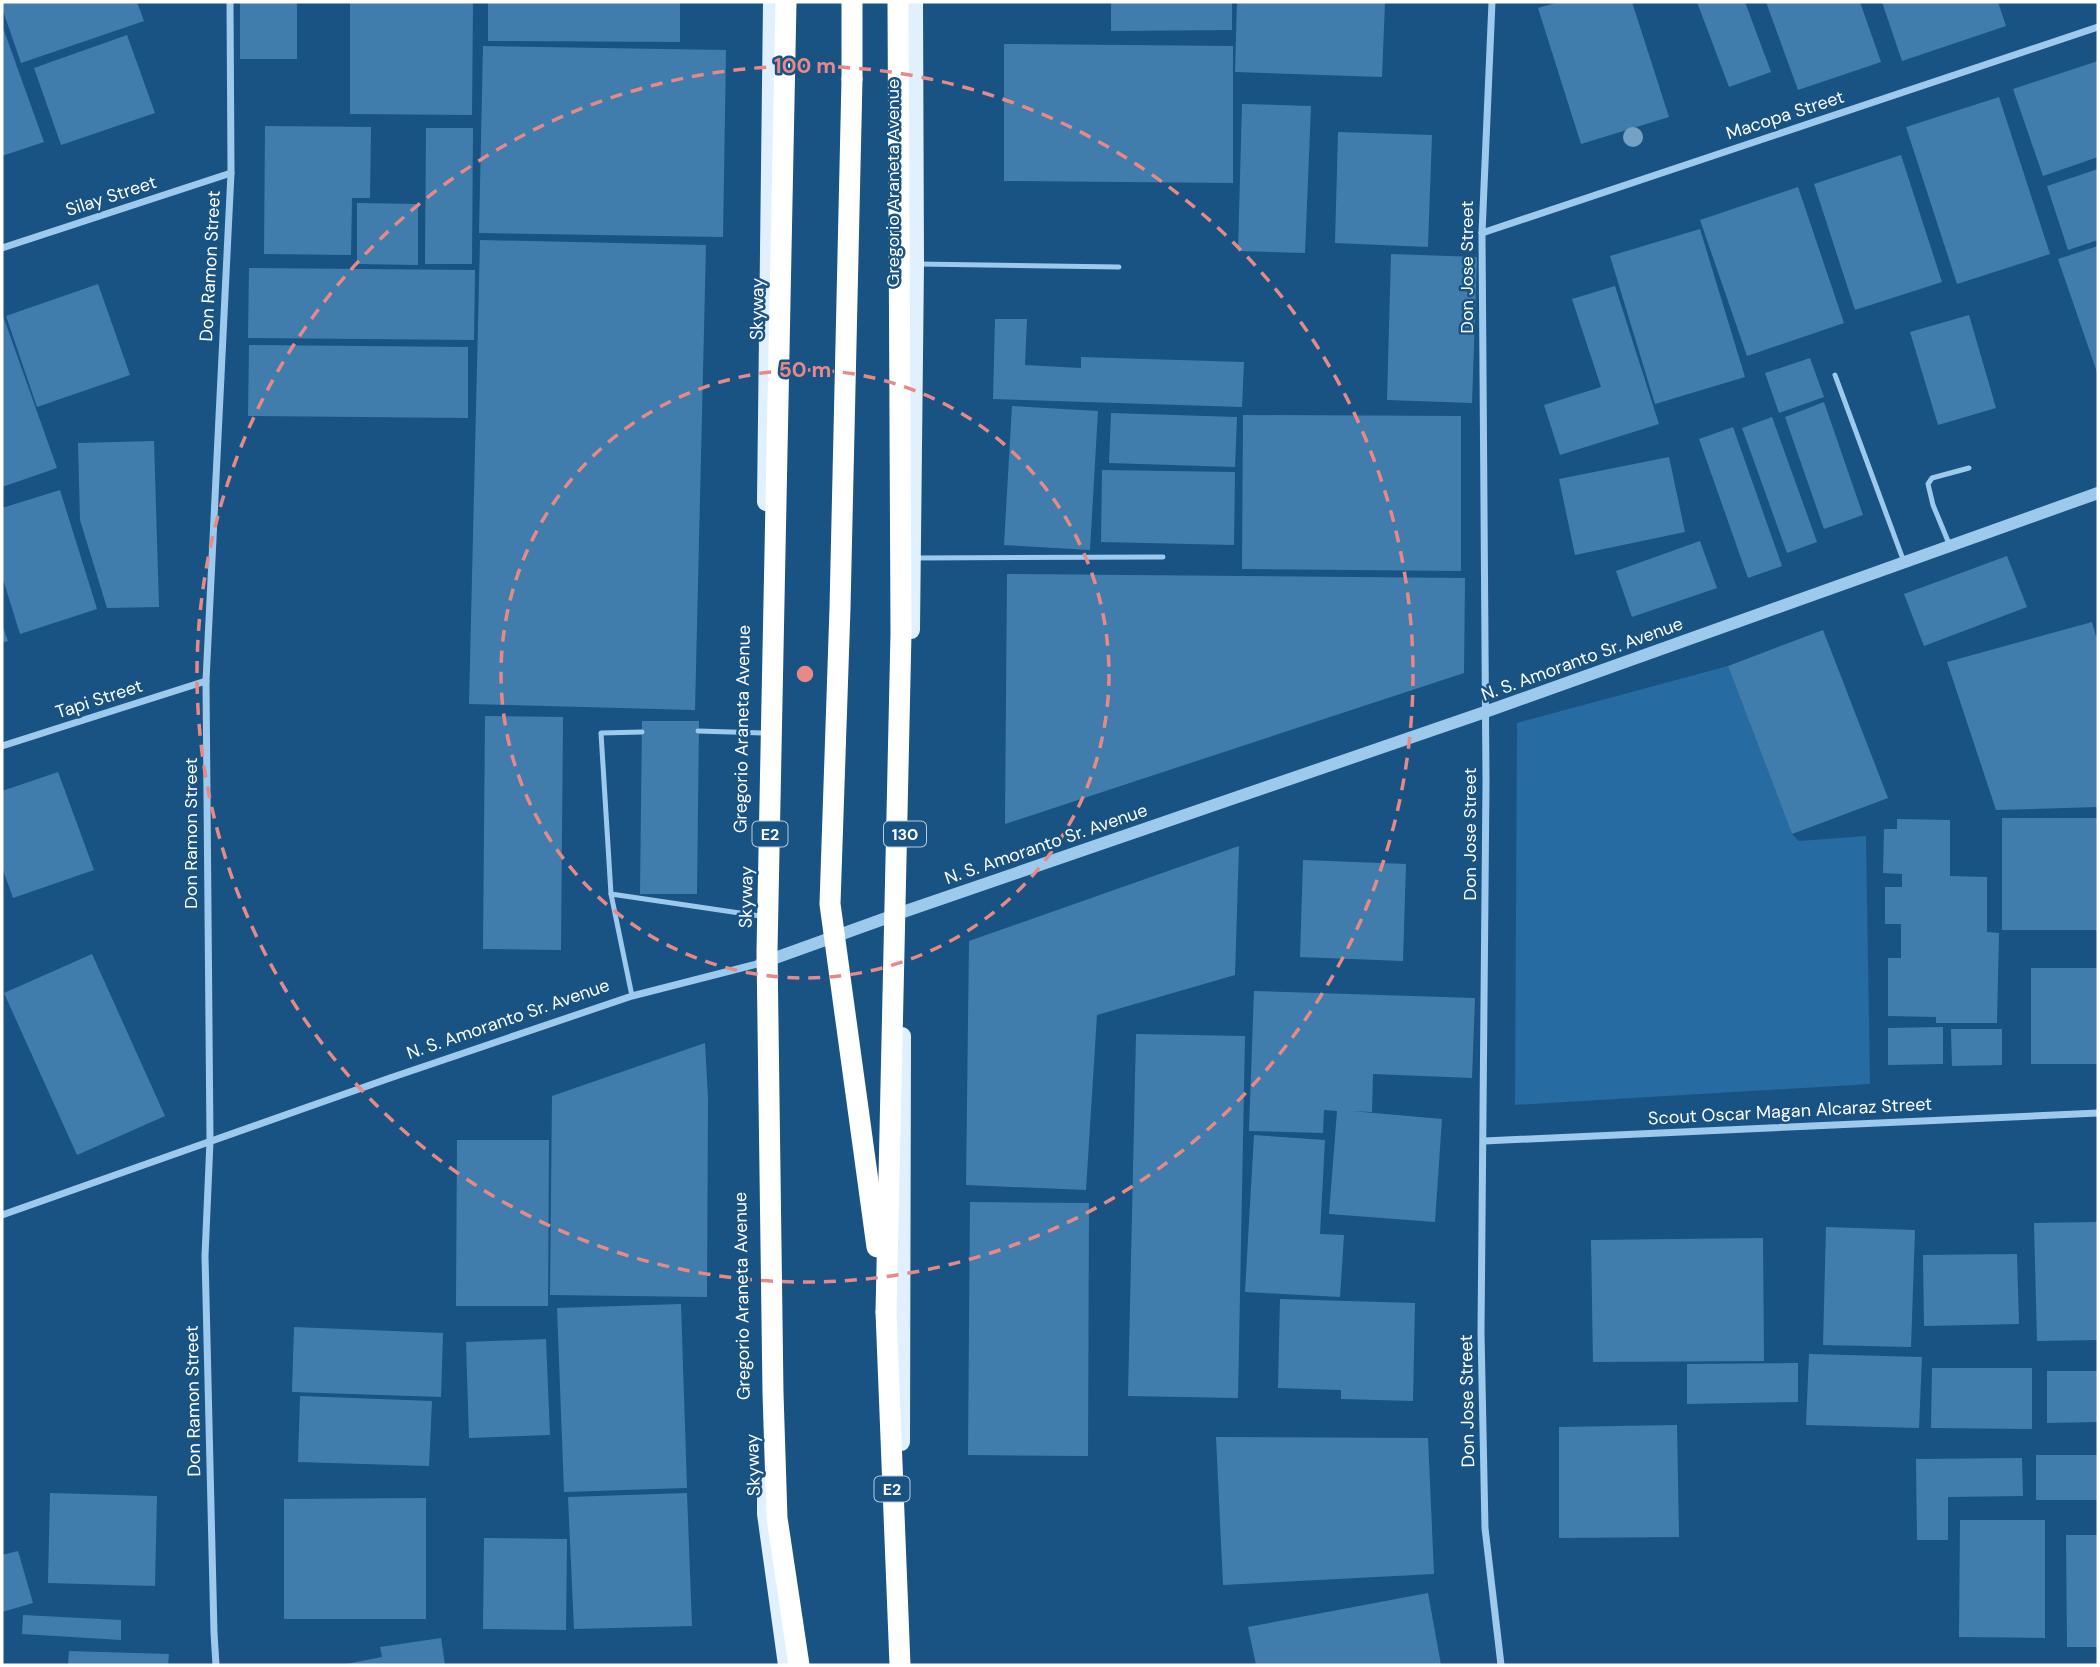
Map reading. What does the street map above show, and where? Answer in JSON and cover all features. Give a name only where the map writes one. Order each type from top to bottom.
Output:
[{"type":"highway","name":"Skyway","points":[[786,2],[767,951],[777,1518],[799,1665]]},
{"type":"highway","points":[[852,2],[841,594],[830,904],[886,1312]]},
{"type":"highway","name":"E2","points":[[898,2],[901,633],[886,1312],[900,1665]]},
{"type":"main road","name":"Gregorio Araneta Avenue","points":[[772,2],[758,964],[766,1514],[787,1665]]},
{"type":"main road","name":"Gregorio Araneta Avenue","points":[[910,1665],[900,1548],[903,912],[913,558],[914,2]]},
{"type":"street","name":"Don Ramon Street","points":[[216,1665],[205,1256],[210,1141],[206,681],[231,173],[230,2]]},
{"type":"street","name":"Don Jose Street","points":[[1492,2],[1482,233],[1485,712],[1481,1332],[1485,1528],[1501,1665]]},
{"type":"street","name":"Macopa Street","points":[[1482,233],[2098,27]]},
{"type":"street","name":"Silay Street","points":[[2,248],[231,173]]},
{"type":"street","name":"N. S. Amoranto Sr. Avenue","points":[[2,1215],[632,996],[758,964],[794,952],[1485,712],[2098,493]]},
{"type":"street","name":"Tapi Street","points":[[2,746],[206,681]]},
{"type":"street","name":"Scout Oscar Magan Alcaraz Street","points":[[1484,1141],[2098,1113]]},
{"type":"lane","points":[[915,264],[1119,267]]},
{"type":"lane","points":[[1835,375],[1904,562]]},
{"type":"lane","points":[[1950,546],[1933,505],[1928,484],[1932,478],[1969,468]]},
{"type":"lane","points":[[913,558],[1163,557]]},
{"type":"lane","points":[[698,731],[763,733]]},
{"type":"lane","points":[[632,996],[611,894],[601,733],[642,732]]},
{"type":"lane","points":[[611,894],[760,916]]},
{"type":"shaded area","points":[[1728,666],[1792,834],[1799,841],[1866,836],[1870,1084],[1515,1105],[1517,723]]},
{"type":"building","points":[[2,2],[137,2],[144,21],[21,63]]},
{"type":"building","points":[[240,2],[297,2],[297,59],[240,59]]},
{"type":"building","points":[[350,2],[473,2],[472,115],[350,114]]},
{"type":"building","points":[[488,2],[680,2],[680,42],[488,41]]},
{"type":"building","points":[[1111,2],[1232,2],[1232,30],[1111,31]]},
{"type":"building","points":[[1237,2],[1385,2],[1382,77],[1235,72]]},
{"type":"building","points":[[1559,2],[1632,2],[1669,117],[1581,144],[1538,8]]},
{"type":"building","points":[[1697,2],[1745,2],[1771,72],[1729,87]]},
{"type":"building","points":[[1766,2],[1860,2],[1881,62],[1798,90]]},
{"type":"building","points":[[1882,2],[1998,2],[2006,26],[1902,61]]},
{"type":"building","points":[[2,25],[44,142],[2,156]]},
{"type":"building","points":[[127,35],[155,113],[61,145],[34,68]]},
{"type":"building","points":[[1004,44],[1233,46],[1233,183],[1004,181]]},
{"type":"building","points":[[483,46],[726,50],[723,237],[479,233]]},
{"type":"building","points":[[2098,61],[2098,157],[2043,176],[2013,89]]},
{"type":"building","points":[[1999,97],[2050,254],[1957,284],[1906,127]]},
{"type":"building","points":[[1242,104],[1311,106],[1305,253],[1238,251]]},
{"type":"building","points":[[265,126],[371,127],[370,198],[352,198],[351,255],[264,254]]},
{"type":"building","points":[[426,128],[473,128],[472,264],[425,264]]},
{"type":"building","points":[[1338,132],[1432,135],[1428,247],[1335,243]]},
{"type":"building","points":[[1901,155],[1942,282],[1855,310],[1814,184]]},
{"type":"building","points":[[2098,169],[2098,240],[2068,250],[2047,186]]},
{"type":"building","points":[[1798,187],[1844,323],[1747,356],[1700,220]]},
{"type":"building","points":[[357,203],[418,204],[418,265],[357,264]]},
{"type":"building","points":[[1700,229],[1745,377],[1655,404],[1610,256]]},
{"type":"building","points":[[480,240],[706,245],[695,710],[469,704]]},
{"type":"building","points":[[2098,246],[2098,375],[2058,259]]},
{"type":"building","points":[[1391,254],[1477,257],[1472,403],[1387,400]]},
{"type":"building","points":[[249,268],[475,270],[474,340],[248,338]]},
{"type":"building","points":[[98,284],[130,375],[37,407],[6,316]]},
{"type":"building","points":[[1615,286],[1659,424],[1560,455],[1544,405],[1601,387],[1572,299]]},
{"type":"building","points":[[2,313],[57,468],[2,487]]},
{"type":"building","points":[[1969,315],[1996,408],[1938,425],[1910,332]]},
{"type":"building","points":[[995,319],[1027,319],[1025,365],[1081,368],[1081,357],[1244,362],[1242,407],[993,399]]},
{"type":"building","points":[[249,345],[468,347],[468,418],[248,416]]},
{"type":"building","points":[[1810,358],[1824,397],[1779,413],[1765,373]]},
{"type":"building","points":[[1824,402],[1863,515],[1824,529],[1785,417]]},
{"type":"building","points":[[1012,406],[1098,411],[1090,550],[1004,545]]},
{"type":"building","points":[[1111,413],[1237,417],[1235,467],[1109,463]]},
{"type":"building","points":[[1243,415],[1461,416],[1461,571],[1242,569]]},
{"type":"building","points":[[1772,417],[1817,542],[1787,553],[1742,428]]},
{"type":"building","points":[[1733,427],[1782,566],[1748,578],[1699,439]]},
{"type":"building","points":[[154,441],[159,607],[107,608],[80,520],[78,443]]},
{"type":"building","points":[[1669,457],[1685,532],[1575,555],[1559,479]]},
{"type":"building","points":[[1102,470],[1235,472],[1234,545],[1101,542]]},
{"type":"building","points":[[60,490],[97,609],[20,634],[2,576],[2,508]]},
{"type":"building","points":[[1700,541],[1717,588],[1632,617],[1616,571]]},
{"type":"building","points":[[2007,556],[2027,607],[1924,646],[1904,594]]},
{"type":"building","points":[[1007,574],[1465,578],[1464,673],[1005,824]]},
{"type":"building","points":[[2092,622],[2098,643],[2098,807],[1996,810],[1947,662]]},
{"type":"building","points":[[2,624],[8,641],[2,643]]},
{"type":"building","points":[[1823,630],[1888,798],[1792,834],[1728,666]]},
{"type":"building","points":[[485,716],[563,717],[561,950],[483,949]]},
{"type":"building","points":[[642,721],[699,721],[697,894],[640,894]]},
{"type":"building","points":[[58,772],[94,870],[13,898],[2,867],[2,791]]},
{"type":"building","points":[[2002,818],[2098,818],[2098,930],[2002,930]]},
{"type":"building","points":[[1897,819],[1950,820],[1950,876],[1987,877],[1987,932],[1999,933],[1997,1023],[1936,1023],[1936,1017],[1888,1016],[1888,958],[1901,958],[1901,924],[1885,924],[1885,887],[1902,887],[1902,874],[1883,873],[1884,829],[1897,829]]},
{"type":"building","points":[[1239,846],[1235,975],[1097,1015],[1086,1190],[966,1185],[969,941]]},
{"type":"building","points":[[1303,860],[1406,864],[1403,961],[1300,957]]},
{"type":"building","points":[[92,954],[165,1116],[77,1155],[4,993]]},
{"type":"building","points":[[2031,968],[2098,968],[2098,1064],[2031,1064]]},
{"type":"building","points":[[1254,991],[1475,998],[1472,1078],[1373,1074],[1372,1112],[1351,1111],[1442,1119],[1435,1222],[1329,1214],[1337,1111],[1324,1110],[1323,1133],[1249,1131]]},
{"type":"building","points":[[1943,1027],[1943,1064],[1888,1065],[1888,1028]]},
{"type":"building","points":[[1951,1029],[2002,1029],[2002,1065],[1952,1066]]},
{"type":"building","points":[[1136,1034],[1245,1036],[1238,1398],[1128,1396]]},
{"type":"building","points":[[705,1043],[708,1098],[707,1297],[550,1295],[552,1096]]},
{"type":"building","points":[[1254,1135],[1325,1140],[1320,1234],[1344,1235],[1340,1297],[1245,1292]]},
{"type":"building","points":[[457,1140],[549,1140],[548,1306],[456,1306]]},
{"type":"building","points":[[970,1202],[1089,1203],[1088,1456],[968,1455]]},
{"type":"building","points":[[2098,1222],[2098,1340],[2037,1341],[2034,1223]]},
{"type":"building","points":[[1826,1227],[1915,1230],[1911,1347],[1823,1345]]},
{"type":"building","points":[[1763,1238],[1764,1361],[1593,1362],[1591,1240]]},
{"type":"building","points":[[2017,1254],[2019,1324],[1924,1326],[1923,1255]]},
{"type":"building","points":[[1280,1299],[1415,1303],[1413,1401],[1341,1399],[1341,1390],[1278,1388]]},
{"type":"building","points":[[681,1304],[687,1488],[564,1492],[557,1308]]},
{"type":"building","points":[[294,1327],[443,1333],[441,1397],[292,1392]]},
{"type":"building","points":[[546,1339],[550,1435],[469,1438],[466,1342]]},
{"type":"building","points":[[1809,1354],[1922,1357],[1919,1428],[1806,1425]]},
{"type":"building","points":[[1798,1363],[1798,1402],[1687,1404],[1687,1364]]},
{"type":"building","points":[[1932,1368],[2032,1368],[2032,1429],[1931,1428]]},
{"type":"building","points":[[2047,1371],[2098,1371],[2098,1422],[2047,1423]]},
{"type":"building","points":[[300,1396],[432,1401],[429,1466],[298,1462]]},
{"type":"building","points":[[1677,1425],[1679,1537],[1559,1538],[1559,1427]]},
{"type":"building","points":[[1216,1437],[1428,1438],[1434,1574],[1223,1585]]},
{"type":"building","points":[[2036,1455],[2098,1455],[2098,1500],[2036,1500]]},
{"type":"building","points":[[2022,1458],[2023,1496],[1948,1497],[1948,1540],[1917,1540],[1916,1459]]},
{"type":"building","points":[[50,1493],[157,1496],[155,1586],[48,1583]]},
{"type":"building","points":[[687,1493],[692,1626],[574,1629],[568,1497]]},
{"type":"building","points":[[426,1498],[426,1619],[284,1619],[284,1499]]},
{"type":"building","points":[[1960,1520],[2045,1520],[2045,1638],[1959,1637]]},
{"type":"building","points":[[2066,1535],[2098,1535],[2098,1647],[2067,1647]]},
{"type":"building","points":[[484,1538],[567,1539],[566,1630],[483,1629]]},
{"type":"building","points":[[18,1551],[33,1603],[2,1612],[2,1555]]},
{"type":"building","points":[[1428,1593],[1441,1665],[1256,1665],[1248,1627]]},
{"type":"building","points":[[23,1615],[121,1620],[121,1640],[22,1634]]},
{"type":"building","points":[[441,1638],[445,1665],[341,1665],[382,1657],[380,1647]]},
{"type":"building","points":[[69,1651],[169,1654],[168,1665],[68,1665]]}]
